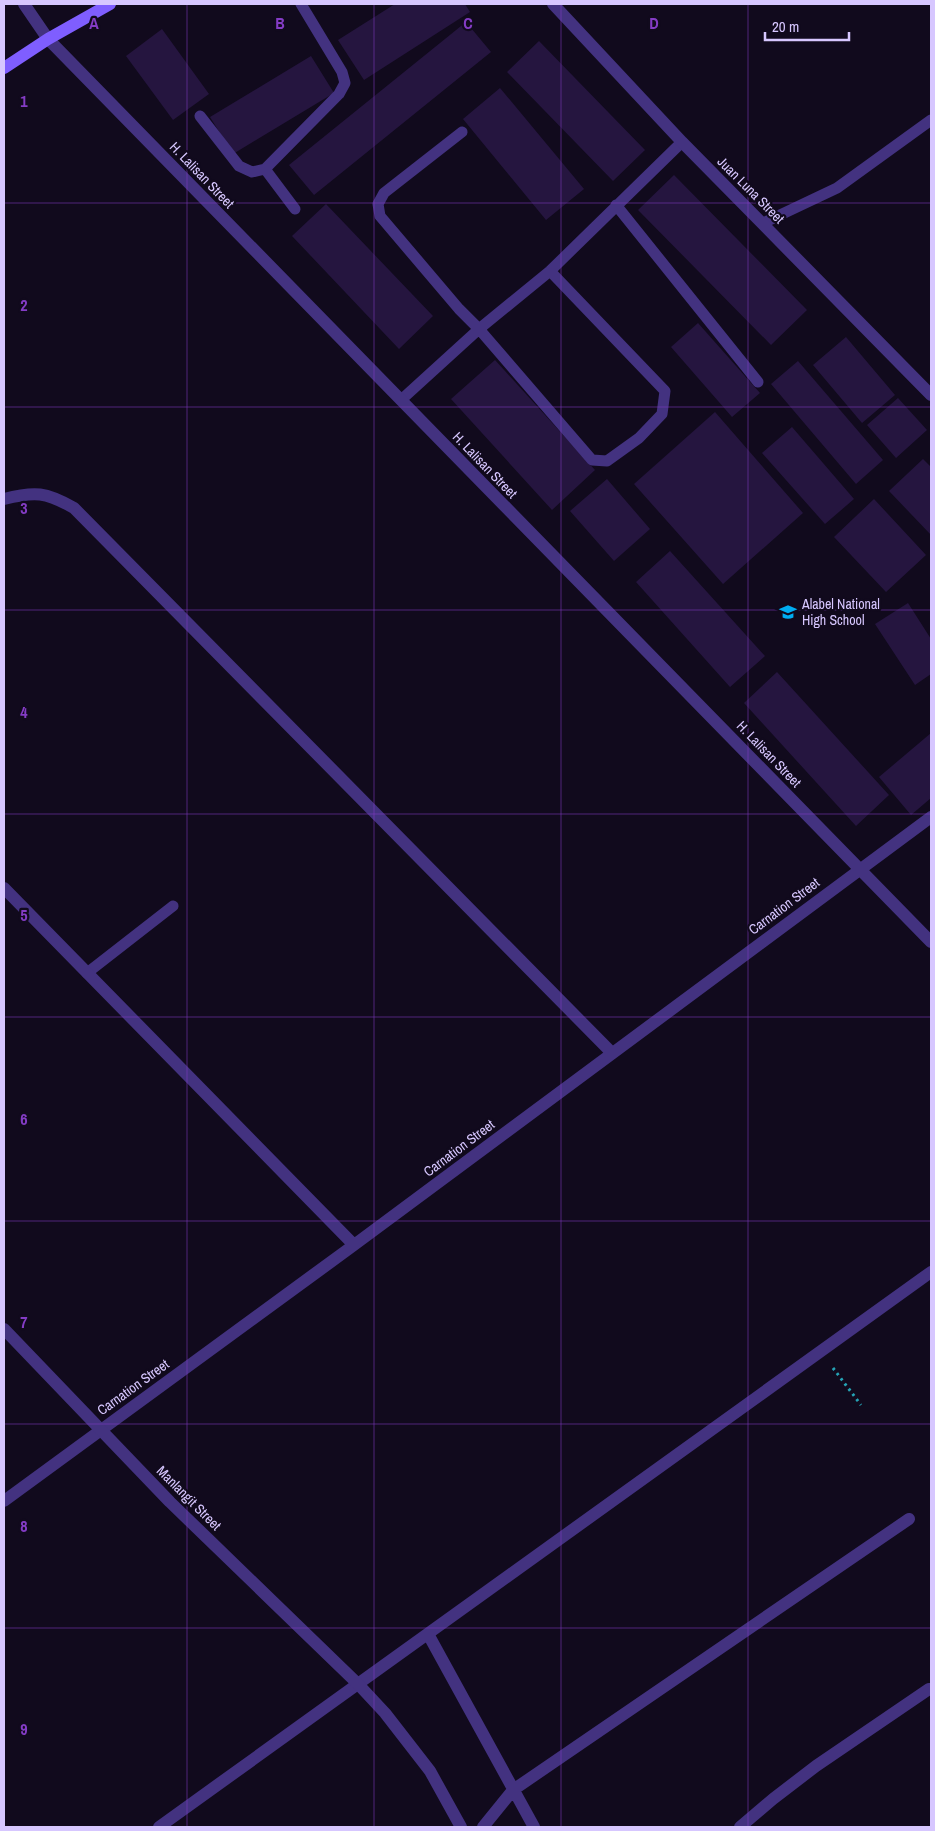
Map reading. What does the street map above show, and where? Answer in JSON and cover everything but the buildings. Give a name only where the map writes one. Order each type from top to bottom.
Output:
[{"type":"main road","points":[[4,68],[110,4]]},
{"type":"street","name":"H. Lalisan Street","points":[[24,4],[48,40],[931,942]]},
{"type":"street","name":"Juan Luna Street","points":[[553,4],[682,142],[931,395]]},
{"type":"street","points":[[4,499],[22,494],[41,493],[74,508],[612,1053]]},
{"type":"street","name":"Carnation Street","points":[[4,1501],[354,1245],[931,817]]},
{"type":"street","points":[[4,888],[354,1245]]},
{"type":"street","points":[[159,1827],[931,1272]]},
{"type":"street","name":"Manlangit Street","points":[[4,1328],[170,1502],[386,1713],[425,1764],[461,1827]]},
{"type":"street","points":[[483,1827],[513,1790],[909,1519]]},
{"type":"street","points":[[428,1634],[534,1827]]},
{"type":"street","points":[[740,1827],[772,1799],[816,1766],[929,1689]]},
{"type":"lane","points":[[200,116],[240,166],[252,172],[265,169],[339,94],[345,83],[342,72],[301,4]]},
{"type":"lane","points":[[762,223],[837,188],[931,120]]},
{"type":"lane","points":[[462,132],[384,193],[378,204],[380,216],[592,460],[607,461],[638,438],[662,414],[665,391],[550,271]]},
{"type":"lane","points":[[401,400],[479,329],[550,271],[682,142]]},
{"type":"lane","points":[[265,169],[295,209]]},
{"type":"lane","points":[[616,205],[758,382]]},
{"type":"lane","points":[[87,973],[173,906]]},
{"type":"path","points":[[821,1352],[862,1405]]},
{"type":"place","name":"Alabel National High School","points":[[788,612]]}]
